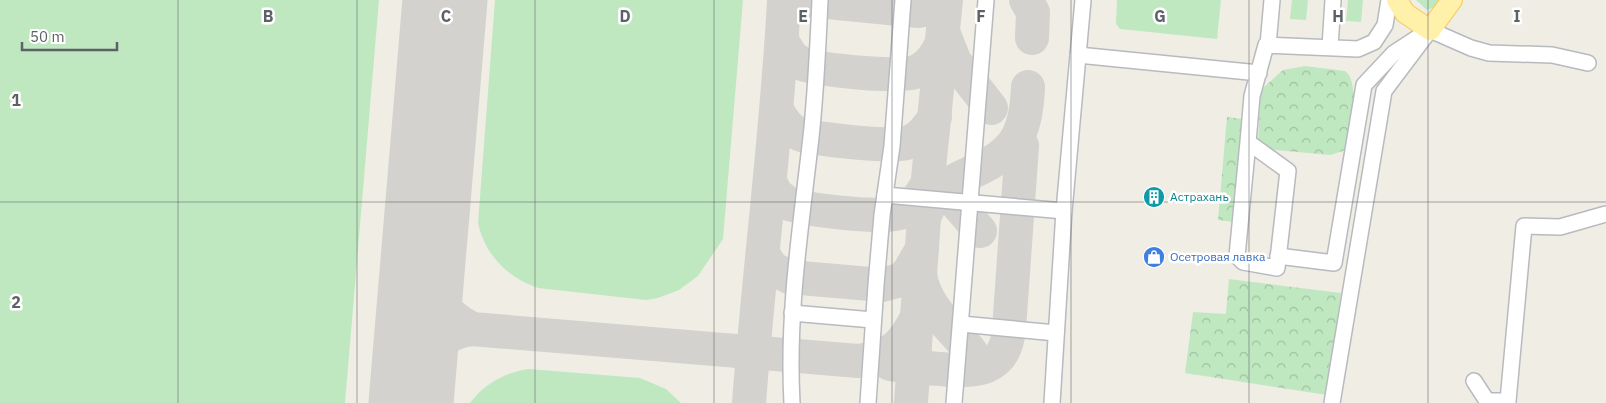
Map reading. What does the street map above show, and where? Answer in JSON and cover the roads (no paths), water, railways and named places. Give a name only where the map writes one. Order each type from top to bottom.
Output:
[{"type":"main road","points":[[1397,0],[1405,13],[1430,30],[1452,0]]},
{"type":"street","points":[[792,403],[790,356],[794,277],[817,77],[820,0]]},
{"type":"street","points":[[868,403],[873,320],[885,195],[892,146],[903,0]]},
{"type":"street","points":[[954,403],[986,0]]},
{"type":"street","points":[[1052,403],[1064,211],[1083,0]]},
{"type":"street","points":[[1248,142],[1288,170],[1277,268],[1243,262],[1237,256],[1252,96],[1266,45],[1268,45],[1272,0]]},
{"type":"street","points":[[1330,47],[1333,0]]},
{"type":"street","points":[[1268,45],[1358,50],[1374,42],[1385,25],[1389,0]]},
{"type":"street","points":[[1430,30],[1471,48],[1489,52],[1552,55],[1588,62]]},
{"type":"street","points":[[1332,403],[1384,90],[1430,30]]},
{"type":"street","points":[[1278,256],[1334,264],[1364,85],[1394,53],[1430,30]]},
{"type":"street","points":[[1078,55],[1259,73]]},
{"type":"street","points":[[885,195],[1064,211]]},
{"type":"street","points":[[1474,381],[1486,401],[1508,401],[1524,226],[1560,227],[1606,214]]},
{"type":"street","points":[[792,313],[873,320]]},
{"type":"street","points":[[961,324],[1056,333]]},
{"type":"place","name":"Астрахань","points":[[1154,197]]},
{"type":"place","name":"Осетровая лавка","points":[[1154,257]]}]
